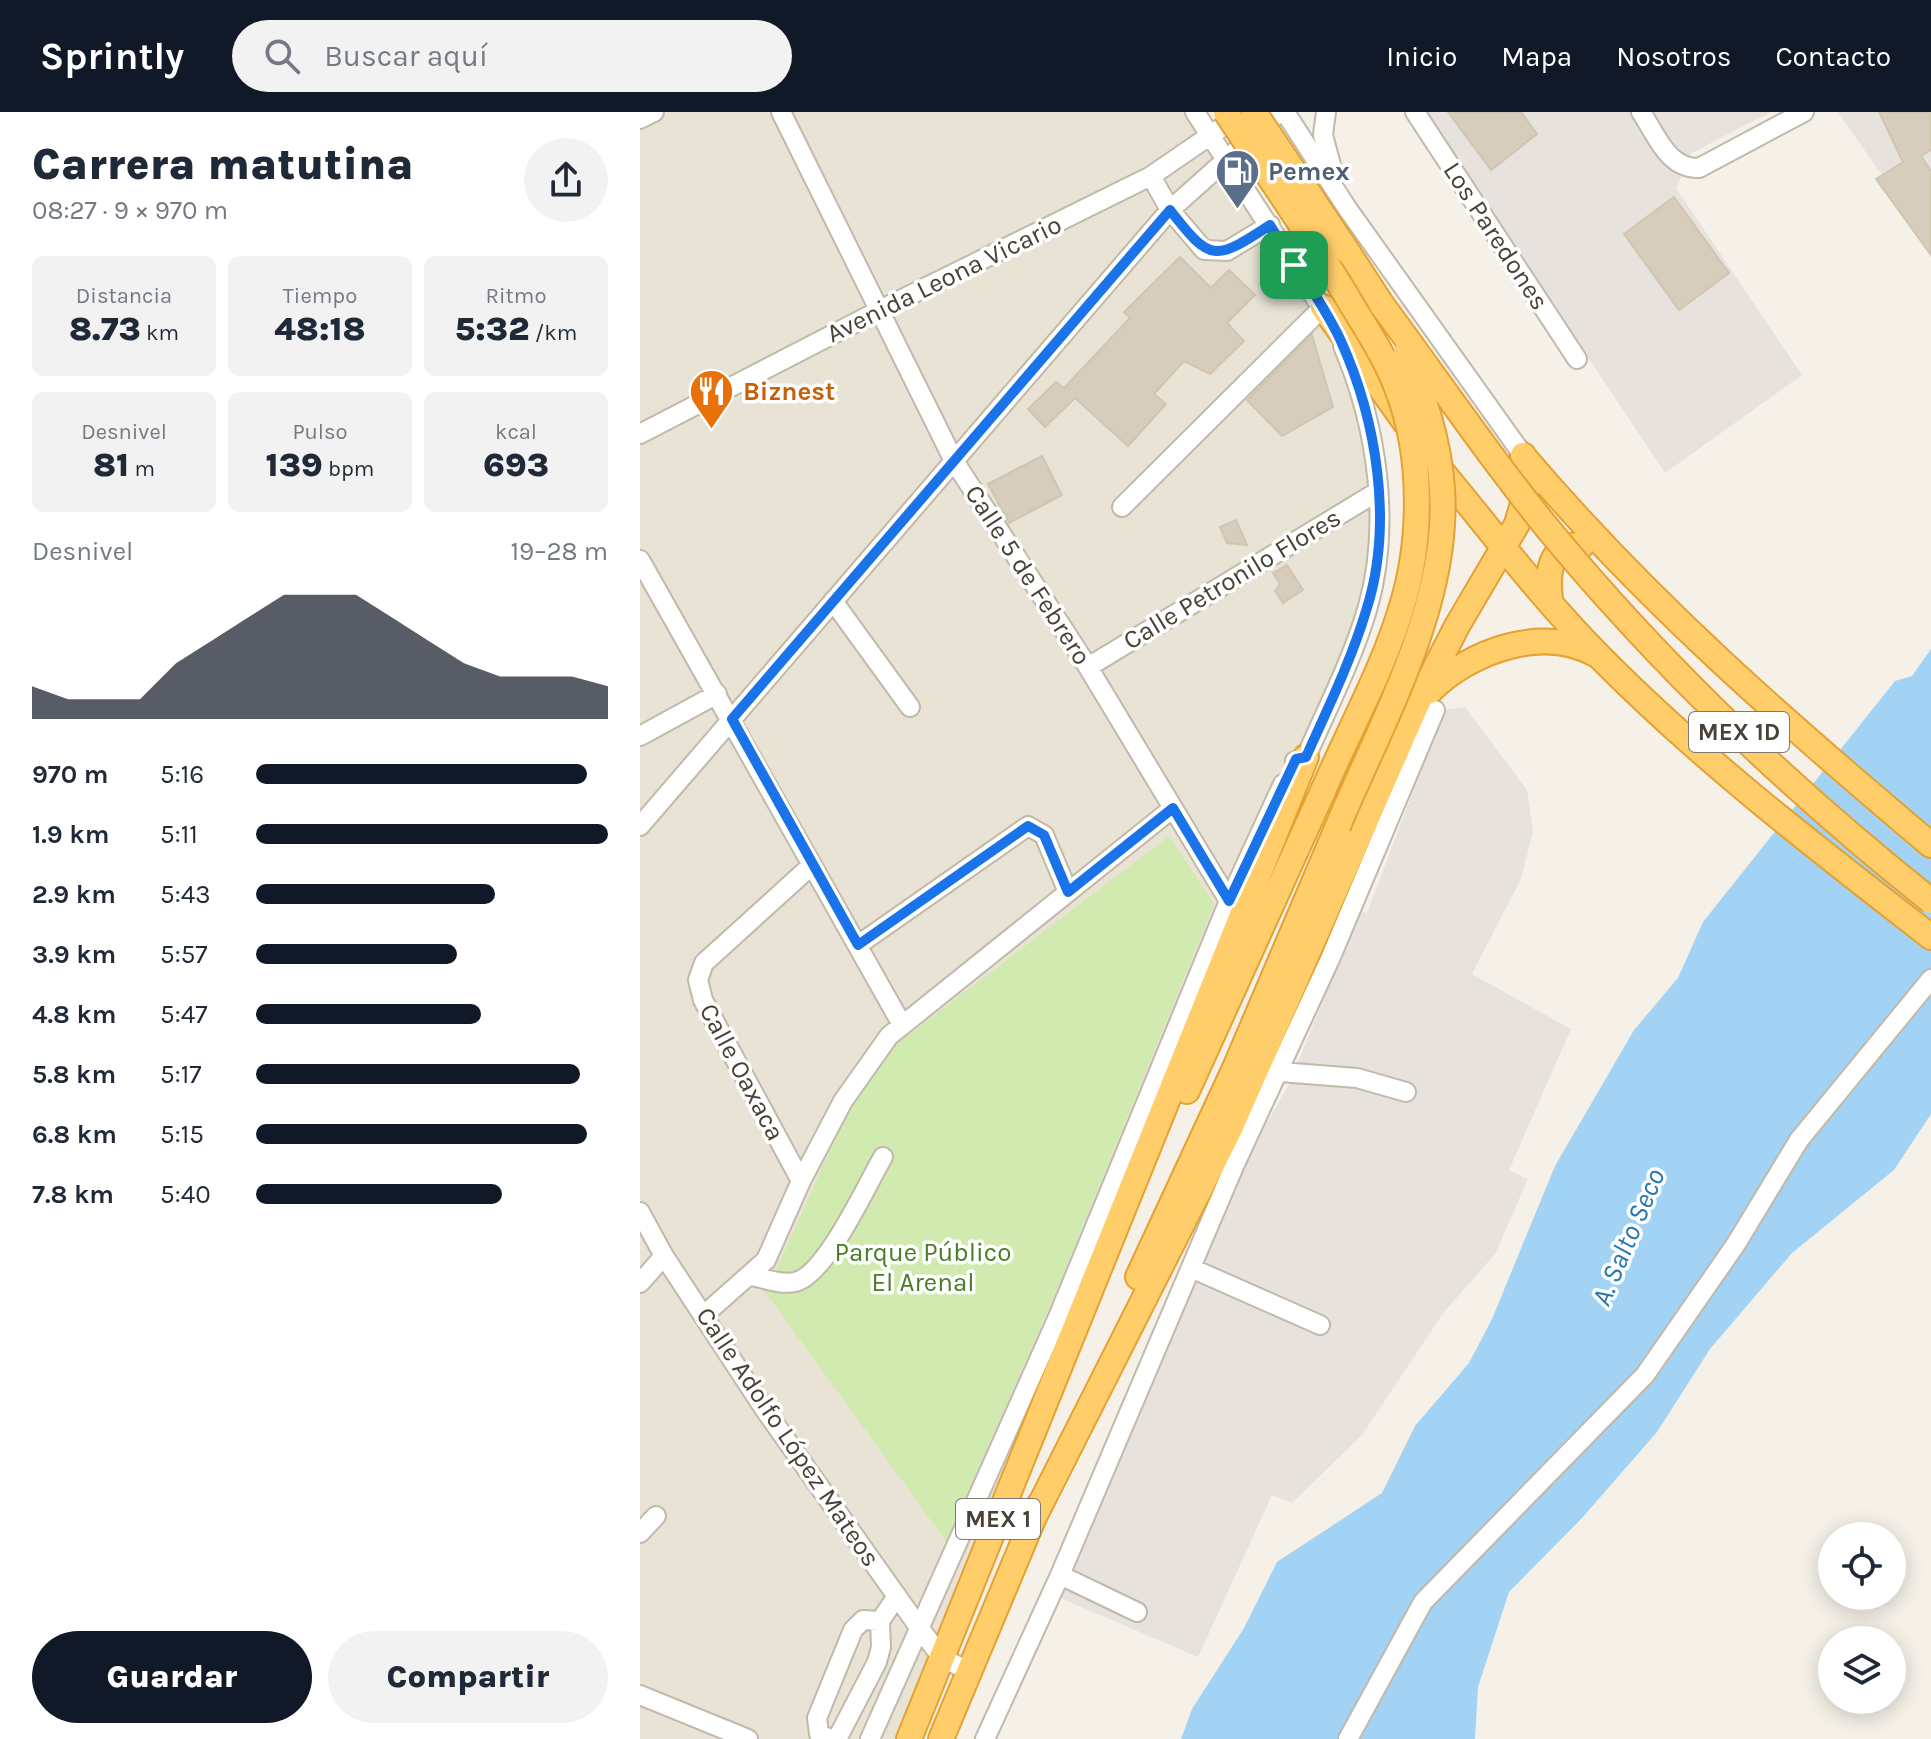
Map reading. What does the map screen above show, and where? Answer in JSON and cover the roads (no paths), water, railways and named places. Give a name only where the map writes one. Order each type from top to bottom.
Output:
[{"type":"highway","points":[[1087,1300],[1239,979],[1323,791],[1398,617],[1413,557],[1415,511],[1408,426],[1399,392],[1383,357],[1334,275],[1226,112]]},
{"type":"highway","points":[[1033,1519],[1133,1287],[1235,1068],[1338,826],[1424,617],[1433,588],[1442,533],[1442,489],[1435,436],[1407,353],[1382,305],[1254,112]]},
{"type":"highway","name":"MEX 1D","points":[[1382,305],[1528,503],[1639,634],[1773,765],[1931,901]]},
{"type":"highway","name":"MEX 1D","points":[[1323,307],[1424,449],[1601,658],[1793,831],[1931,937]]},
{"type":"highway","points":[[1033,1519],[1230,1129],[1426,707],[1457,626],[1504,547],[1526,497],[1528,476],[1523,455]]},
{"type":"highway","points":[[1523,455],[1604,548],[1711,655],[1931,845]]},
{"type":"highway","points":[[1550,599],[1549,565],[1557,553],[1574,545],[1604,548]]},
{"type":"highway","points":[[1426,707],[1460,666],[1507,647],[1559,644],[1586,650],[1601,658]]},
{"type":"highway","points":[[1087,1300],[1306,757]]},
{"type":"highway","name":"MEX 1","points":[[909,1739],[1087,1300]]},
{"type":"highway","name":"MEX 1","points":[[941,1739],[1033,1519]]},
{"type":"street","points":[[640,119],[654,112]]},
{"type":"street","name":"Calle 5 de Febrero","points":[[781,112],[954,461],[1088,667],[1229,901]]},
{"type":"street","points":[[870,1739],[1058,1317],[1229,901],[1294,763],[1306,757],[1366,612],[1376,573],[1377,492],[1366,411],[1349,361],[1323,307],[1195,112]]},
{"type":"street","name":"Avenida Leona Vicario","points":[[640,434],[880,310],[1151,176],[1212,136],[1240,112]]},
{"type":"street","points":[[640,826],[1170,210],[1283,112],[1352,215],[1523,455]]},
{"type":"street","points":[[1326,112],[1326,153],[1352,215]]},
{"type":"street","name":"Los Paredones","points":[[1415,112],[1577,359]]},
{"type":"street","points":[[1641,112],[1672,160],[1684,168],[1699,168],[1804,112]]},
{"type":"street","points":[[1151,176],[1170,210],[1195,243],[1213,252],[1227,251],[1270,225]]},
{"type":"street","points":[[1294,265],[1295,236],[1308,215],[1333,209],[1352,215]]},
{"type":"street","points":[[1122,507],[1323,307]]},
{"type":"street","name":"Calle Petronilo Flores","points":[[1088,667],[1377,492]]},
{"type":"street","points":[[640,560],[901,1023]]},
{"type":"street","points":[[833,601],[910,707]]},
{"type":"street","points":[[640,736],[717,694]]},
{"type":"street","points":[[985,1739],[1060,1575],[1235,1164],[1280,1072],[1426,707]]},
{"type":"street","points":[[704,1315],[752,1276],[778,1240],[801,1181],[863,1068],[901,1023],[1173,808]]},
{"type":"street","points":[[858,945],[1028,826],[1044,835],[1068,892]]},
{"type":"street","name":"Calle Oaxaca","points":[[801,1181],[703,1000],[698,980],[704,963],[812,865]]},
{"type":"street","points":[[1348,1739],[1423,1602],[1489,1539],[1580,1440],[1627,1398],[1736,1244],[1799,1140],[1931,979]]},
{"type":"street","points":[[1280,1072],[1357,1078],[1406,1092]]},
{"type":"street","points":[[752,1276],[792,1283],[805,1279],[822,1262],[883,1157]]},
{"type":"street","name":"Calle Adolfo López Mateos","points":[[640,1212],[664,1256],[765,1410],[942,1658]]},
{"type":"street","points":[[640,1283],[664,1256]]},
{"type":"street","points":[[1191,1268],[1320,1325]]},
{"type":"street","points":[[640,1533],[656,1516]]},
{"type":"street","points":[[1060,1575],[1137,1612]]},
{"type":"street","points":[[837,1739],[877,1662],[881,1647],[880,1621],[897,1596]]},
{"type":"street","points":[[831,1739],[819,1734],[817,1718],[853,1630],[863,1620],[880,1621]]},
{"type":"street","points":[[942,1658],[969,1671]]},
{"type":"street","points":[[640,1695],[748,1739]]},
{"type":"water","name":"A. Salto Seco","points":[[1931,649],[1931,1114],[1894,1170],[1792,1253],[1710,1349],[1657,1432],[1582,1518],[1509,1592],[1478,1687],[1475,1739],[1181,1739],[1192,1709],[1244,1628],[1277,1562],[1382,1493],[1415,1426],[1469,1363],[1492,1319],[1555,1166],[1634,1030],[1678,978],[1703,922],[1895,681],[1912,676]]},
{"type":"place","name":"Pemex","points":[[1237,210]]},
{"type":"place","name":"Biznest","points":[[712,430]]},
{"type":"park label","name":"Parque Público El Arenal","points":[[923,1267]]}]
